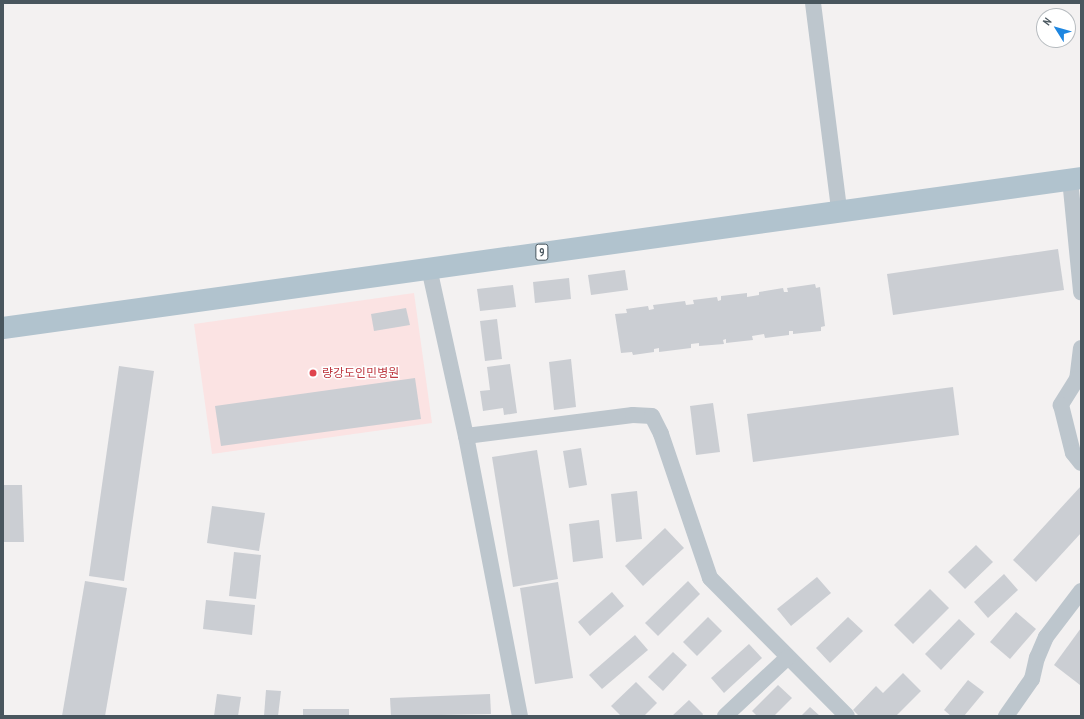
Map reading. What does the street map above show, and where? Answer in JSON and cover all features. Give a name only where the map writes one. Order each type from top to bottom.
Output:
[{"type":"main road","name":"9","points":[[3,328],[839,210],[1076,179]]},
{"type":"street","points":[[813,3],[839,210]]},
{"type":"street","points":[[1076,179],[1081,292]]},
{"type":"street","points":[[429,268],[466,436],[520,716]]},
{"type":"street","points":[[1081,348],[1077,379],[1061,405],[1073,453],[1081,463]]},
{"type":"street","points":[[466,436],[633,414],[652,416],[661,434],[710,578],[847,716]]},
{"type":"street","points":[[1006,716],[1032,679],[1037,658],[1046,638],[1081,591]]},
{"type":"street","points":[[725,716],[788,657]]},
{"type":"shaded area","name":"량강도인민병원","points":[[414,293],[432,423],[212,454],[194,324]]},
{"type":"building","points":[[1058,249],[1064,290],[893,315],[887,274]]},
{"type":"building","points":[[625,270],[628,290],[591,295],[588,275]]},
{"type":"building","points":[[569,278],[571,299],[535,303],[533,282]]},
{"type":"building","points":[[815,284],[816,288],[820,287],[825,326],[821,327],[821,331],[793,334],[793,331],[789,331],[789,335],[765,338],[764,334],[752,336],[753,340],[726,343],[726,339],[723,340],[724,344],[699,346],[699,343],[691,344],[691,348],[659,352],[659,348],[654,349],[654,352],[633,355],[632,352],[621,353],[615,314],[627,313],[626,309],[648,306],[649,310],[654,309],[653,305],[685,301],[686,305],[694,304],[693,300],[717,297],[718,301],[721,300],[721,296],[747,293],[747,297],[759,295],[759,292],[783,288],[784,292],[788,292],[787,288]]},
{"type":"building","points":[[513,285],[516,307],[480,311],[477,289]]},
{"type":"building","points":[[406,308],[410,325],[374,331],[371,314]]},
{"type":"building","points":[[497,319],[502,359],[485,361],[480,321]]},
{"type":"building","points":[[571,359],[576,407],[554,410],[549,362]]},
{"type":"building","points":[[510,364],[517,413],[504,415],[503,408],[483,411],[480,391],[490,390],[487,367]]},
{"type":"building","points":[[119,366],[154,371],[124,581],[89,576]]},
{"type":"building","points":[[415,378],[421,419],[221,446],[215,406]]},
{"type":"building","points":[[953,387],[959,435],[753,462],[747,414]]},
{"type":"building","points":[[713,403],[720,452],[696,455],[690,406]]},
{"type":"building","points":[[581,448],[587,485],[569,488],[563,451]]},
{"type":"building","points":[[537,450],[558,579],[513,587],[492,457]]},
{"type":"building","points":[[3,485],[22,485],[24,542],[3,542]]},
{"type":"building","points":[[1081,486],[1081,533],[1036,582],[1013,560]]},
{"type":"building","points":[[637,491],[642,539],[616,542],[611,494]]},
{"type":"building","points":[[212,506],[265,513],[259,551],[207,543]]},
{"type":"building","points":[[599,520],[603,558],[573,562],[569,524]]},
{"type":"building","points":[[665,528],[684,548],[643,586],[625,566]]},
{"type":"building","points":[[976,545],[993,562],[965,589],[948,572]]},
{"type":"building","points":[[234,552],[261,555],[256,599],[229,596]]},
{"type":"building","points":[[1004,574],[1018,590],[988,618],[974,602]]},
{"type":"building","points":[[817,577],[831,593],[791,626],[777,609]]},
{"type":"building","points":[[85,581],[127,588],[105,716],[62,716]]},
{"type":"building","points":[[688,581],[700,594],[658,636],[645,623]]},
{"type":"building","points":[[558,582],[573,678],[535,684],[520,588]]},
{"type":"building","points":[[930,589],[949,608],[913,644],[894,625]]},
{"type":"building","points":[[612,592],[624,606],[590,636],[578,622]]},
{"type":"building","points":[[206,600],[255,605],[252,635],[203,629]]},
{"type":"building","points":[[1016,612],[1036,629],[1010,659],[990,642]]},
{"type":"building","points":[[708,617],[722,631],[697,656],[683,642]]},
{"type":"building","points":[[848,617],[863,631],[830,663],[816,648]]},
{"type":"building","points":[[959,619],[975,634],[941,670],[925,654]]},
{"type":"building","points":[[1081,628],[1081,683],[1080,685],[1054,665]]},
{"type":"building","points":[[635,635],[648,650],[602,689],[589,675]]},
{"type":"building","points":[[749,644],[762,658],[724,693],[711,678]]},
{"type":"building","points":[[673,652],[687,665],[663,691],[648,677]]},
{"type":"building","points":[[903,673],[921,691],[896,716],[859,716],[853,710],[876,686],[883,693]]},
{"type":"building","points":[[968,680],[984,692],[964,716],[951,716],[944,710]]},
{"type":"building","points":[[636,682],[657,703],[644,716],[621,716],[611,706]]},
{"type":"building","points":[[778,685],[792,698],[774,716],[757,716],[752,711]]},
{"type":"building","points":[[266,690],[281,691],[278,716],[264,716]]},
{"type":"building","points":[[217,694],[241,697],[238,716],[214,716]]},
{"type":"building","points":[[490,694],[491,714],[391,716],[390,698]]},
{"type":"building","points":[[689,700],[703,714],[702,716],[672,716]]},
{"type":"building","points":[[810,707],[820,716],[801,716]]},
{"type":"building","points":[[303,709],[349,709],[349,716],[303,716]]},
{"type":"place","name":"량강도인민병원","points":[[313,373]]}]
